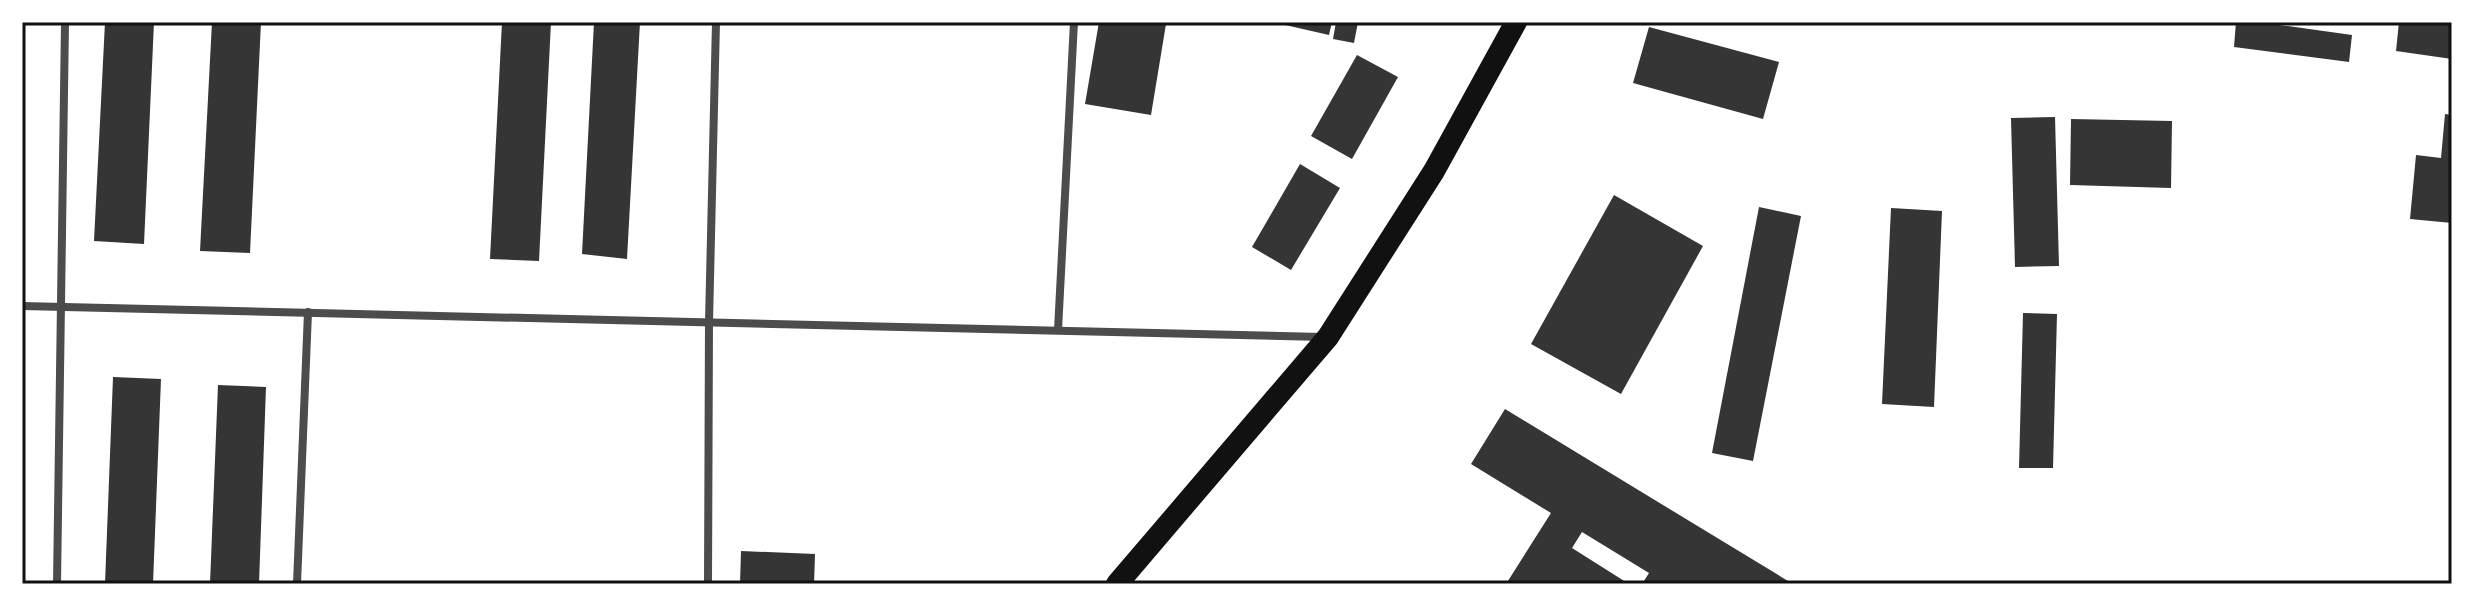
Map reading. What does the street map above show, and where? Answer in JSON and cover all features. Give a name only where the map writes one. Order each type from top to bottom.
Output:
[{"type":"highway","points":[[1117,584],[1328,337],[1434,171],[1516,22]]},
{"type":"street","points":[[57,584],[65,22]]},
{"type":"street","points":[[708,584],[709,322],[716,22]]},
{"type":"street","points":[[1058,330],[1074,22]]},
{"type":"street","points":[[22,306],[1328,337]]},
{"type":"street","points":[[297,584],[308,312]]},
{"type":"building","points":[[105,22],[154,22],[144,244],[94,241]]},
{"type":"building","points":[[212,22],[261,22],[250,253],[200,251]]},
{"type":"building","points":[[502,22],[551,22],[539,261],[490,259]]},
{"type":"building","points":[[594,22],[640,22],[627,259],[582,254]]},
{"type":"building","points":[[1099,22],[1166,24],[1151,115],[1085,104]]},
{"type":"building","points":[[1272,22],[1332,22],[1329,35]]},
{"type":"building","points":[[1336,22],[1358,22],[1354,43],[1333,39]]},
{"type":"building","points":[[2236,22],[2258,22],[2352,35],[2349,62],[2234,47]]},
{"type":"building","points":[[2399,22],[2452,22],[2452,59],[2396,51]]},
{"type":"building","points":[[1649,27],[1779,62],[1763,119],[1633,83]]},
{"type":"building","points":[[1357,55],[1398,77],[1352,159],[1311,136]]},
{"type":"building","points":[[2445,114],[2452,115],[2452,223],[2410,219],[2416,155],[2441,158]]},
{"type":"building","points":[[2055,117],[2059,266],[2015,267],[2011,118]]},
{"type":"building","points":[[2071,119],[2172,121],[2171,188],[2070,185]]},
{"type":"building","points":[[1300,164],[1340,188],[1291,270],[1252,247]]},
{"type":"building","points":[[1614,195],[1703,246],[1621,394],[1531,344]]},
{"type":"building","points":[[1759,207],[1801,216],[1753,461],[1712,453]]},
{"type":"building","points":[[1891,208],[1942,211],[1934,407],[1882,404]]},
{"type":"building","points":[[2023,313],[2057,314],[2053,468],[2019,468]]},
{"type":"building","points":[[113,377],[161,379],[153,584],[105,584]]},
{"type":"building","points":[[218,385],[266,387],[259,584],[210,584]]},
{"type":"building","points":[[1505,409],[1793,584],[1642,584],[1649,573],[1582,532],[1572,548],[1629,584],[1506,584],[1551,513],[1471,464]]},
{"type":"building","points":[[741,551],[815,554],[814,584],[740,584]]}]
